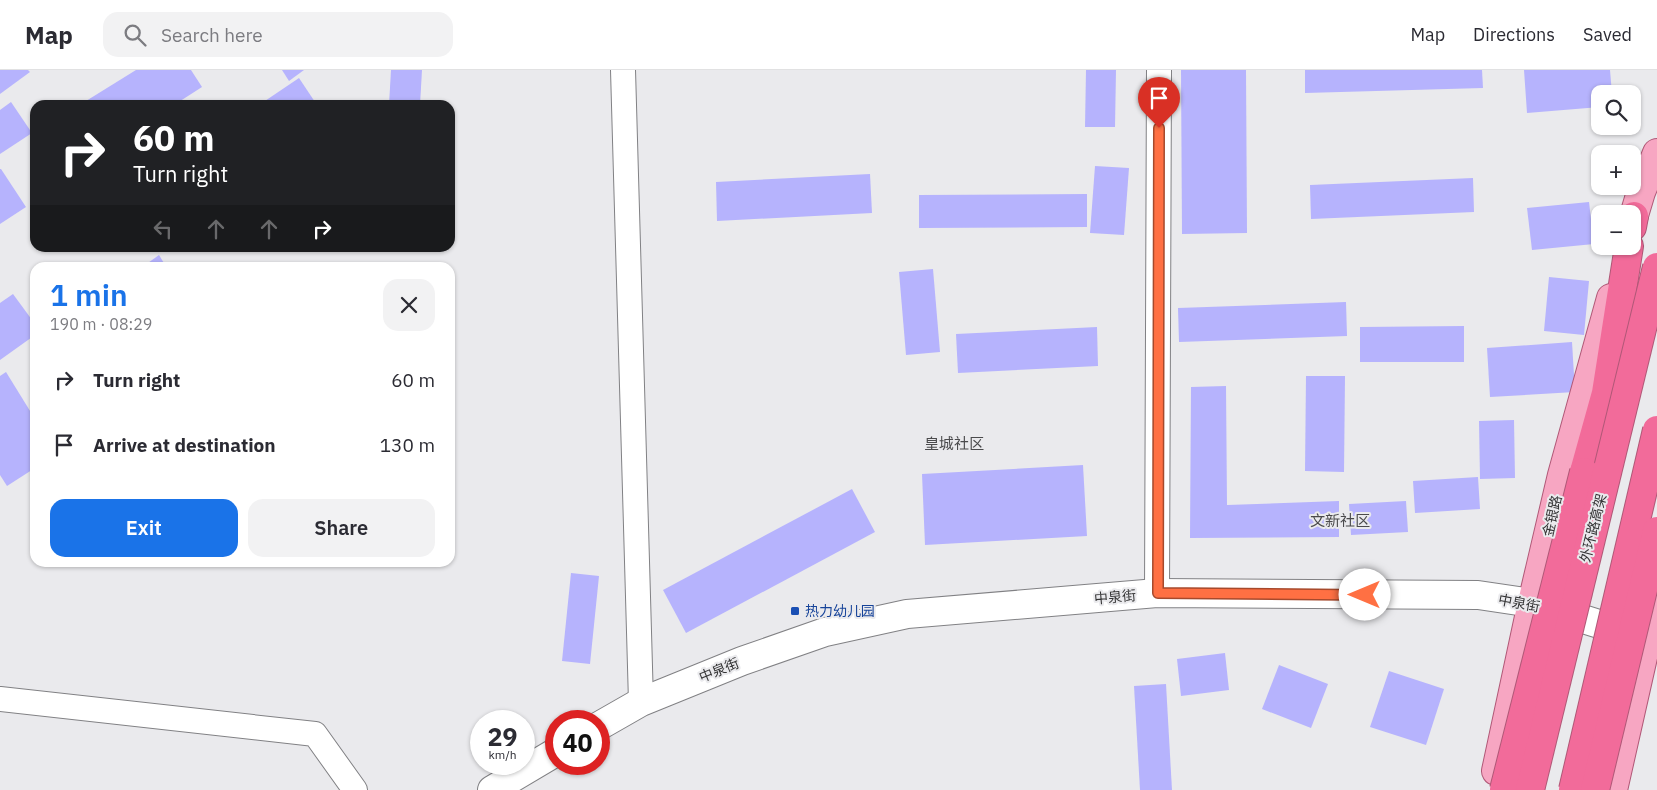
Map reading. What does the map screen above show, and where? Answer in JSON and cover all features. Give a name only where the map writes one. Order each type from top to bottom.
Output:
[{"type":"highway","points":[[1504,790],[1584,472],[1606,393],[1627,255]]},
{"type":"highway","name":"外环路高架","points":[[1530,790],[1657,267]]},
{"type":"highway","points":[[1573,790],[1657,430]]},
{"type":"highway","points":[[1595,790],[1657,531]]},
{"type":"main road","points":[[1638,205],[1657,153]]},
{"type":"main road","name":"金银路","points":[[1492,790],[1532,603],[1562,475],[1625,255]]},
{"type":"main road","points":[[1613,790],[1657,596]]},
{"type":"street","points":[[624,70],[641,702]]},
{"type":"street","points":[[1158,593],[1159,70]]},
{"type":"street","name":"中泉街","points":[[610,720],[641,702],[742,661],[825,632],[906,614],[1158,593],[1478,595],[1532,603],[1647,639]]},
{"type":"street","points":[[0,699],[315,734],[355,790]]},
{"type":"street","points":[[492,790],[545,759]]},
{"type":"building","points":[[0,70],[28,70],[30,72],[0,94]]},
{"type":"building","points":[[136,70],[191,70],[202,87],[182,100],[88,100]]},
{"type":"building","points":[[282,70],[304,70],[289,81]]},
{"type":"building","points":[[391,70],[422,70],[420,100],[389,100]]},
{"type":"building","points":[[1086,70],[1116,70],[1115,127],[1085,127]]},
{"type":"building","points":[[1181,70],[1246,70],[1247,233],[1182,234]]},
{"type":"building","points":[[1305,70],[1482,70],[1483,88],[1305,93]]},
{"type":"building","points":[[1524,70],[1610,70],[1611,85],[1591,85],[1591,108],[1527,113]]},
{"type":"building","points":[[299,78],[314,100],[266,100]]},
{"type":"building","points":[[11,102],[30,130],[30,134],[0,154],[0,110]]},
{"type":"building","points":[[1095,166],[1129,168],[1124,235],[1090,233]]},
{"type":"building","points":[[0,169],[26,207],[0,224]]},
{"type":"building","points":[[870,174],[872,213],[717,221],[716,182]]},
{"type":"building","points":[[1473,178],[1474,212],[1311,219],[1310,185]]},
{"type":"building","points":[[1087,194],[1087,227],[919,228],[919,195]]},
{"type":"building","points":[[1589,202],[1591,244],[1532,250],[1527,208]]},
{"type":"building","points":[[159,255],[163,262],[149,262]]},
{"type":"building","points":[[933,269],[940,352],[906,355],[899,272]]},
{"type":"building","points":[[1549,277],[1589,281],[1584,335],[1544,331]]},
{"type":"building","points":[[13,294],[30,317],[30,339],[0,360],[0,303]]},
{"type":"building","points":[[1346,302],[1347,336],[1179,342],[1178,308]]},
{"type":"building","points":[[1464,326],[1464,362],[1360,362],[1360,327]]},
{"type":"building","points":[[1097,327],[1098,366],[958,373],[956,334]]},
{"type":"building","points":[[1572,342],[1575,392],[1490,397],[1487,348]]},
{"type":"building","points":[[6,372],[30,411],[30,471],[7,486],[0,475],[0,376]]},
{"type":"building","points":[[1306,376],[1345,376],[1344,472],[1305,471]]},
{"type":"building","points":[[1226,386],[1227,505],[1339,501],[1339,537],[1190,538],[1191,387]]},
{"type":"building","points":[[1514,420],[1515,478],[1480,479],[1479,421]]},
{"type":"building","points":[[1083,465],[1087,536],[925,545],[922,474]]},
{"type":"building","points":[[1478,477],[1480,509],[1415,513],[1413,481]]},
{"type":"building","points":[[852,489],[875,532],[686,633],[663,590]]},
{"type":"building","points":[[1406,501],[1408,532],[1351,535],[1349,504]]},
{"type":"building","points":[[571,573],[599,576],[590,664],[562,661]]},
{"type":"building","points":[[1225,653],[1229,690],[1181,696],[1177,659]]},
{"type":"building","points":[[1279,665],[1328,684],[1311,728],[1262,709]]},
{"type":"building","points":[[1389,671],[1444,689],[1426,745],[1370,727]]},
{"type":"building","points":[[1166,684],[1172,790],[1140,790],[1134,686]]},
{"type":"place","name":"热力幼儿园","points":[[795,611]]},
{"type":"district","name":"皇城社区","points":[[954,444]]},
{"type":"district","name":"文新社区","points":[[1340,521]]},
{"type":"route","points":[[1159,128],[1158,593],[1365,595]]}]
